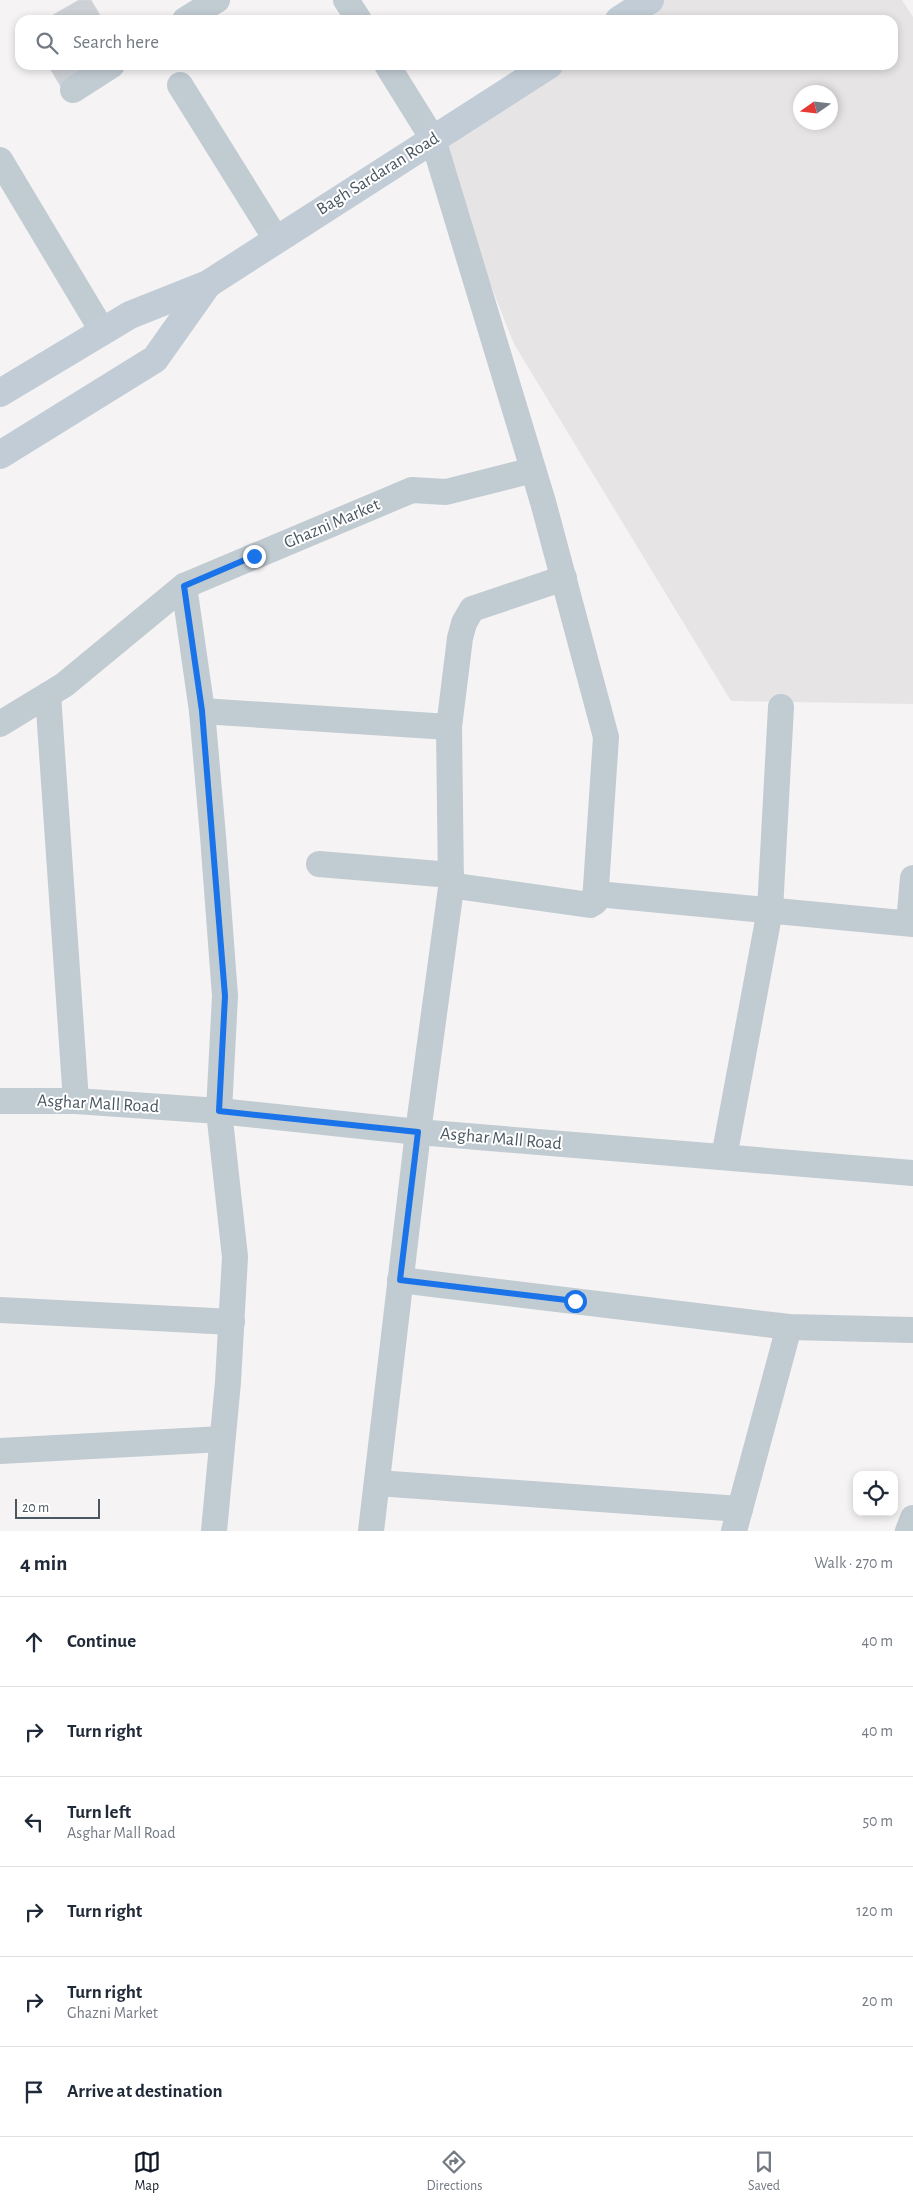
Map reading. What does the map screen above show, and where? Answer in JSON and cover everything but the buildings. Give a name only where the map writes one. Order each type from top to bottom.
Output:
[{"type":"main road","points":[[627,15],[650,0]]},
{"type":"main road","name":"Bagh Sardaran Road","points":[[0,393],[130,315],[208,284],[541,70]]},
{"type":"main road","name":"Bagh Sardaran Road","points":[[0,455],[155,359],[208,284]]},
{"type":"street","points":[[192,15],[217,0]]},
{"type":"street","points":[[346,0],[356,15]]},
{"type":"street","points":[[73,90],[104,70]]},
{"type":"street","points":[[319,864],[451,882],[456,886],[590,905],[595,902],[597,894],[606,738],[564,578],[533,470],[433,139],[390,70]]},
{"type":"street","points":[[180,85],[276,239]]},
{"type":"street","points":[[0,160],[103,332]]},
{"type":"street","name":"Ghazni Market","points":[[0,724],[64,685],[184,586],[412,490],[446,492],[533,470]]},
{"type":"street","points":[[371,1531],[418,1132],[451,882],[449,727],[460,638],[464,623],[472,609],[564,578]]},
{"type":"street","points":[[184,586],[202,711],[225,996],[219,1111],[235,1257],[232,1322],[214,1531]]},
{"type":"street","points":[[48,695],[76,1101]]},
{"type":"street","points":[[724,1157],[770,910],[781,706]]},
{"type":"street","points":[[202,711],[449,727]]},
{"type":"street","points":[[597,894],[911,923],[913,878]]},
{"type":"street","name":"Asghar Mall Road","points":[[0,1101],[76,1101],[219,1111],[418,1132],[913,1173]]},
{"type":"street","points":[[400,1280],[789,1327],[913,1330]]},
{"type":"street","points":[[0,1310],[232,1322]]},
{"type":"street","points":[[377,1482],[737,1520],[789,1327]]},
{"type":"street","points":[[0,1451],[222,1439]]},
{"type":"street","points":[[908,1531],[913,1518]]},
{"type":"shaded area","points":[[651,0],[902,0],[913,17],[913,704],[731,701],[514,344],[433,139],[541,70],[898,70],[898,15],[627,15]]},
{"type":"route","points":[[254,556],[184,586],[202,711],[225,996],[219,1111],[418,1132],[400,1280],[575,1301]]}]
